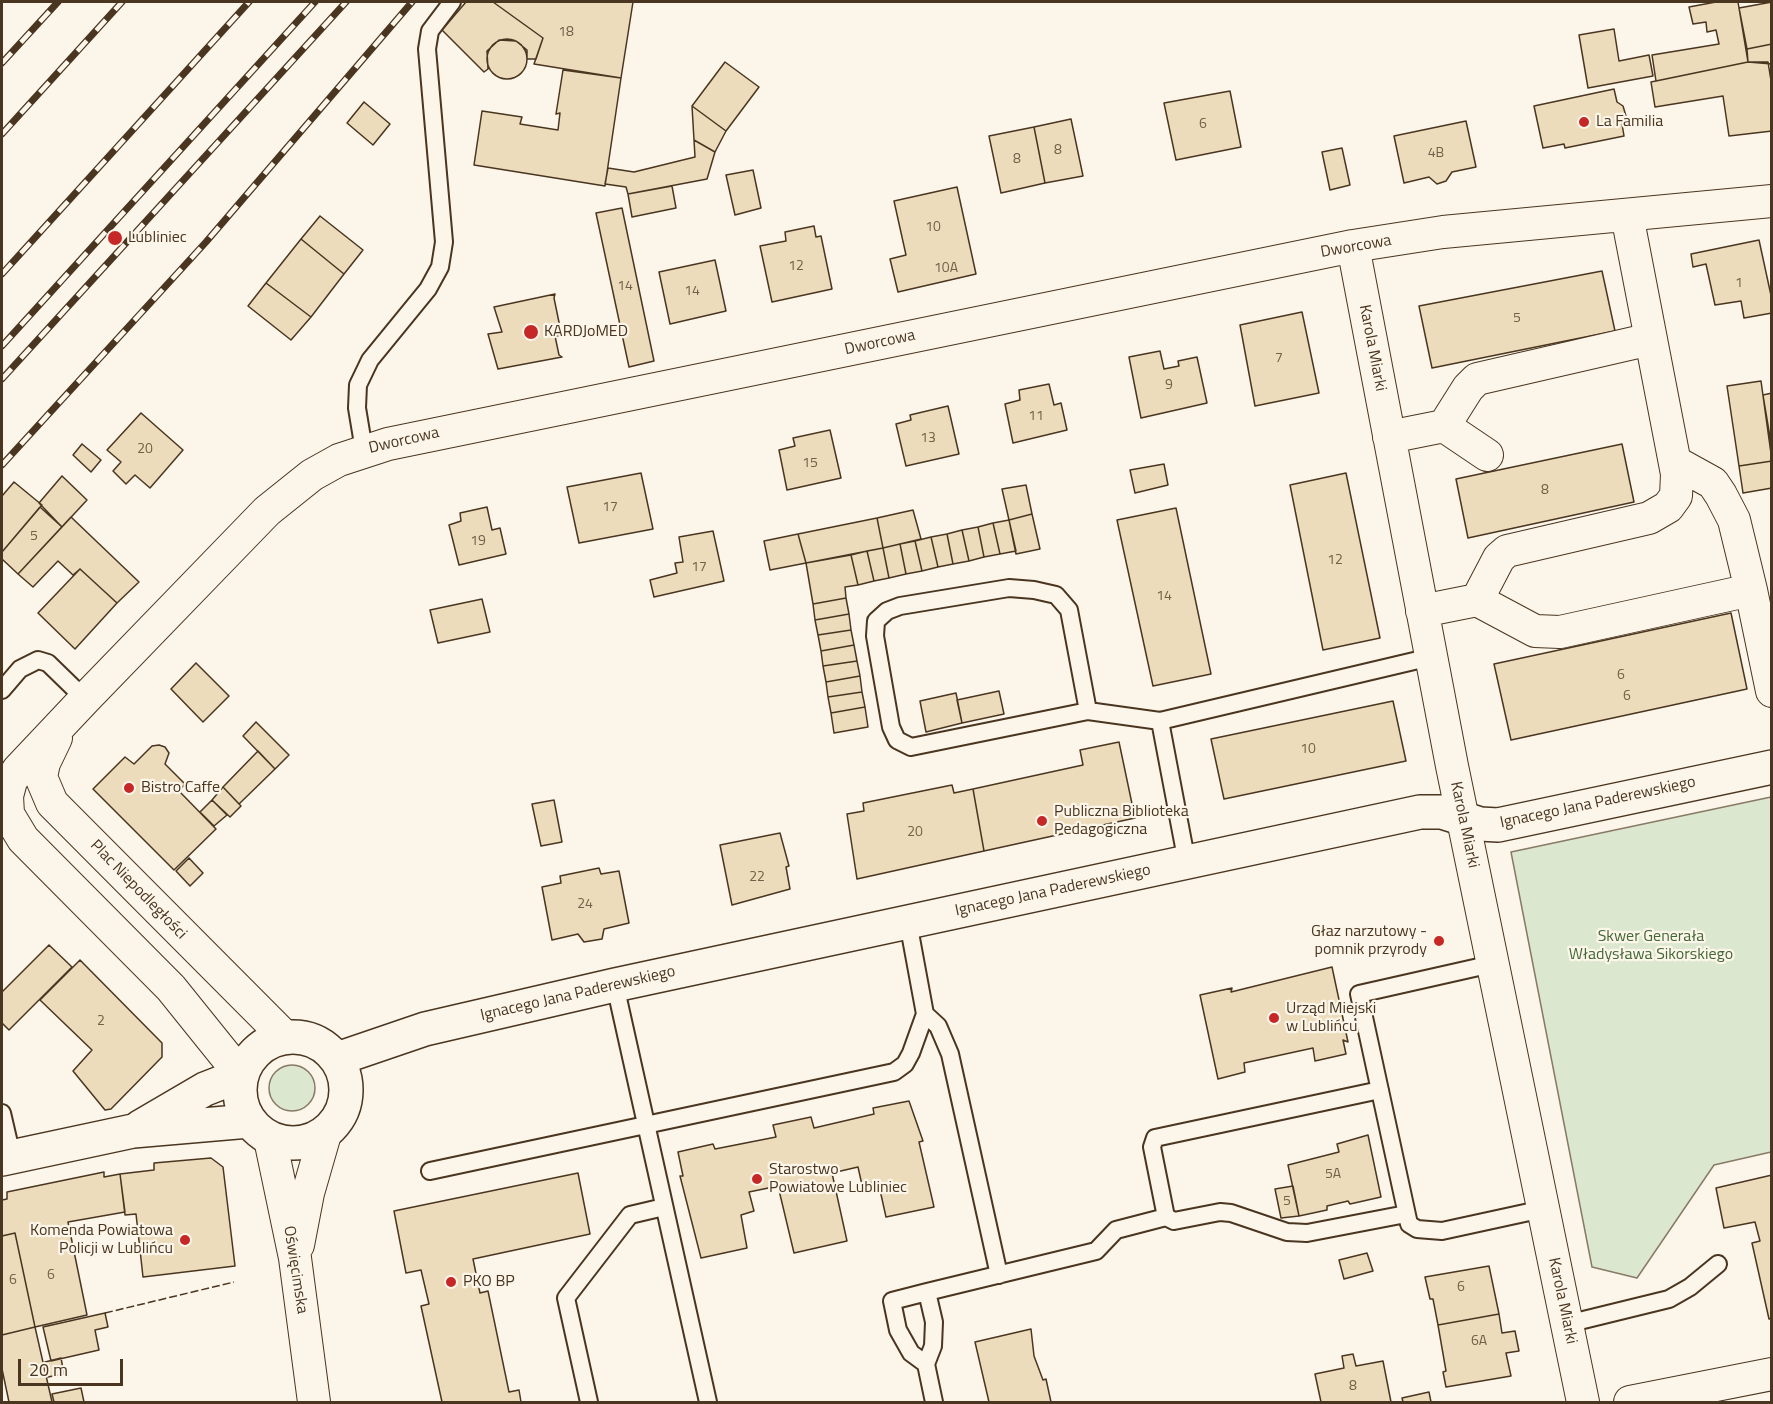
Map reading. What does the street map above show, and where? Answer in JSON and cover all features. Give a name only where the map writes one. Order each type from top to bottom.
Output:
[{"type":"street","name":"Dworcowa","points":[[85,699],[267,511],[312,475],[364,450],[1353,246],[1443,232],[1772,201]]},
{"type":"street","points":[[1477,600],[1499,558],[1507,551],[1649,518],[1668,507],[1676,496],[1675,462],[1627,215]]},
{"type":"street","name":"Karola Miarki","points":[[1353,246],[1492,964],[1583,1402]]},
{"type":"street","points":[[1444,426],[1468,388],[1477,379],[1651,339]]},
{"type":"street","points":[[1389,437],[1444,426],[1487,455]]},
{"type":"street","points":[[1675,462],[1713,483],[1734,520],[1772,691]]},
{"type":"street","points":[[1422,611],[1477,600],[1535,631],[1554,632],[1751,590]]},
{"type":"street","name":"Plac Niepodległości","points":[[85,699],[11,781],[7,796],[8,829],[171,988],[241,1075]]},
{"type":"street","name":"Plac Niepodległości","points":[[63,723],[44,763],[41,777],[52,803],[285,1037]]},
{"type":"street","name":"Ignacego Jana Paderewskiego","points":[[337,1059],[425,1029],[615,985],[1420,812],[1442,812],[1480,824],[1498,825],[1772,767]]},
{"type":"street","points":[[7,1157],[133,1131],[259,1130],[298,1144],[325,1134],[335,1124],[346,1099],[344,1072],[337,1059],[314,1041],[300,1036],[285,1037],[257,1050],[241,1075],[242,1106],[259,1130]]},
{"type":"street","points":[[133,1131],[205,1089],[241,1075]]},
{"type":"street","name":"Oświęcimska","points":[[259,1130],[295,1258],[314,1402]]},
{"type":"street","points":[[295,1258],[308,1193],[325,1134]]},
{"type":"street","points":[[1630,1402],[1772,1374]]},
{"type":"lane","points":[[364,450],[357,408],[358,385],[370,360],[428,289],[440,267],[444,242],[427,49],[430,31],[452,2]]},
{"type":"lane","points":[[1088,711],[1069,610],[1056,595],[1009,588],[900,606],[886,611],[876,621],[875,636],[891,727],[897,740],[911,747],[1088,711],[1160,721],[1431,657]]},
{"type":"lane","points":[[2,690],[21,669],[38,660],[48,663],[85,699]]},
{"type":"lane","points":[[1160,721],[1187,863]]},
{"type":"lane","points":[[430,1172],[894,1072],[905,1064],[911,1053],[925,1014],[908,922]]},
{"type":"lane","points":[[1492,964],[1359,994],[1409,1224],[1417,1229],[1442,1231],[1542,1209]]},
{"type":"lane","points":[[615,985],[708,1402]]},
{"type":"lane","points":[[925,1014],[939,1026],[950,1054],[999,1275]]},
{"type":"lane","points":[[1166,1217],[1152,1147],[1155,1138],[1380,1090]]},
{"type":"lane","points":[[2,1113],[7,1157]]},
{"type":"lane","points":[[589,1402],[566,1298],[630,1215],[664,1207]]},
{"type":"lane","points":[[926,1364],[911,1353],[898,1330],[892,1301],[1096,1251],[1116,1230],[1166,1217],[1174,1221],[1220,1212],[1231,1213],[1287,1232],[1307,1233],[1406,1214]]},
{"type":"lane","points":[[1567,1324],[1669,1299],[1690,1287],[1718,1264]]},
{"type":"lane","points":[[927,1293],[934,1322],[933,1346],[926,1364],[934,1402]]},
{"type":"green space","name":"Skwer Generała Władysława Sikorskiego","points":[[1771,797],[1771,1152],[1714,1165],[1637,1278],[1592,1267],[1511,852]]},
{"type":"green space","points":[[292,1065],[308,1072],[315,1088],[308,1104],[292,1111],[276,1104],[269,1088],[276,1072]]},
{"type":"building","points":[[466,2],[493,2],[543,38],[536,59],[527,59],[527,50],[516,41],[499,40],[487,51],[488,69],[484,72],[442,30]]},
{"type":"building","points":[[493,2],[633,2],[621,78],[534,64],[543,38]]},
{"type":"building","points":[[1716,2],[1738,2],[1748,62],[1656,81],[1652,55],[1719,44],[1716,30],[1707,32],[1706,22],[1693,24],[1689,7]]},
{"type":"building","points":[[1772,2],[1772,44],[1747,49],[1739,8]]},
{"type":"building","points":[[1614,29],[1619,61],[1649,55],[1653,76],[1588,88],[1579,35]]},
{"type":"building","points":[[507,39],[521,45],[527,59],[521,73],[507,79],[493,73],[487,59],[493,45]]},
{"type":"building","points":[[1772,44],[1772,64],[1748,62],[1747,49]]},
{"type":"building","points":[[725,62],[759,87],[726,131],[692,106]]},
{"type":"building","points":[[1748,62],[1768,62],[1772,87],[1772,131],[1729,136],[1723,96],[1655,107],[1651,82]]},
{"type":"building","points":[[563,70],[621,78],[605,186],[474,165],[482,111],[522,117],[520,124],[558,130],[560,113],[556,114]]},
{"type":"building","points":[[1614,89],[1617,102],[1623,106],[1626,116],[1622,124],[1624,136],[1565,148],[1564,144],[1543,148],[1534,106]]},
{"type":"building","points":[[1230,91],[1241,147],[1176,160],[1164,103]]},
{"type":"building","points":[[364,102],[390,124],[373,145],[347,123]]},
{"type":"building","points":[[692,106],[726,131],[715,152],[694,140]]},
{"type":"building","points":[[1071,119],[1083,176],[1045,183],[1034,127]]},
{"type":"building","points":[[1466,121],[1476,167],[1452,172],[1446,181],[1437,184],[1429,177],[1404,183],[1394,136]]},
{"type":"building","points":[[1034,127],[1045,183],[1001,193],[989,136]]},
{"type":"building","points":[[694,140],[715,152],[707,179],[628,194],[626,187],[605,184],[608,168],[634,172],[695,157]]},
{"type":"building","points":[[1342,148],[1350,185],[1330,190],[1322,152]]},
{"type":"building","points":[[753,170],[761,208],[735,215],[726,175]]},
{"type":"building","points":[[672,186],[676,208],[632,217],[628,194]]},
{"type":"building","points":[[957,187],[976,274],[898,292],[890,259],[906,255],[894,201]]},
{"type":"building","points":[[622,208],[654,361],[629,367],[596,213]]},
{"type":"building","points":[[320,216],[363,250],[344,274],[301,239]]},
{"type":"building","points":[[814,226],[816,237],[821,236],[832,289],[772,302],[760,246],[786,241],[785,232]]},
{"type":"building","points":[[301,239],[344,274],[311,317],[266,283]]},
{"type":"building","points":[[1759,240],[1772,300],[1772,313],[1744,318],[1741,301],[1715,305],[1706,264],[1693,267],[1691,254]]},
{"type":"building","points":[[715,260],[726,311],[670,324],[659,272]]},
{"type":"building","points":[[1602,271],[1615,331],[1432,368],[1419,306]]},
{"type":"building","points":[[266,283],[311,317],[291,340],[248,306]]},
{"type":"building","name":"KARDJoMED","points":[[555,294],[561,332],[564,335],[555,336],[559,355],[562,357],[498,369],[488,334],[502,332],[494,307]]},
{"type":"building","points":[[1302,312],[1319,393],[1255,406],[1240,325]]},
{"type":"building","points":[[1160,351],[1164,369],[1179,366],[1178,361],[1197,357],[1207,403],[1141,418],[1129,357]]},
{"type":"building","points":[[1761,381],[1772,461],[1739,466],[1727,386]]},
{"type":"building","points":[[1049,384],[1054,405],[1061,403],[1067,430],[1013,443],[1005,404],[1020,400],[1019,390]]},
{"type":"building","points":[[1772,393],[1772,449],[1763,395]]},
{"type":"building","points":[[948,406],[959,454],[906,466],[896,424],[911,420],[910,415]]},
{"type":"building","points":[[141,413],[183,450],[150,488],[135,475],[126,484],[113,471],[121,462],[107,450]]},
{"type":"building","points":[[830,430],[841,478],[787,490],[779,450],[795,446],[793,438]]},
{"type":"building","points":[[82,444],[101,460],[91,472],[73,455]]},
{"type":"building","points":[[1622,444],[1634,502],[1468,538],[1456,479]]},
{"type":"building","points":[[1772,461],[1772,488],[1743,493],[1739,466]]},
{"type":"building","points":[[1164,464],[1168,485],[1135,493],[1130,470]]},
{"type":"building","points":[[641,473],[653,529],[579,543],[567,487]]},
{"type":"building","points":[[1346,473],[1380,638],[1323,650],[1290,485]]},
{"type":"building","points":[[62,476],[87,500],[62,527],[39,503]]},
{"type":"building","points":[[14,482],[42,505],[2,552],[2,496]]},
{"type":"building","points":[[1026,485],[1032,514],[1009,520],[1002,489]]},
{"type":"building","points":[[40,507],[62,527],[18,574],[2,559],[2,552]]},
{"type":"building","points":[[487,507],[492,530],[500,528],[506,554],[459,565],[449,525],[461,521],[460,513]]},
{"type":"building","points":[[1176,508],[1211,674],[1153,686],[1117,520]]},
{"type":"building","points":[[913,510],[921,539],[883,548],[877,518]]},
{"type":"building","points":[[1032,514],[1040,549],[1016,554],[1009,520]]},
{"type":"building","points":[[71,517],[139,582],[117,603],[80,569],[73,575],[58,561],[33,587],[18,574]]},
{"type":"building","points":[[877,518],[883,548],[806,563],[798,534]]},
{"type":"building","points":[[1009,520],[1016,551],[1000,554],[993,523]]},
{"type":"building","points":[[993,523],[1000,554],[984,557],[978,527]]},
{"type":"building","points":[[978,527],[984,557],[969,561],[962,530]]},
{"type":"building","points":[[962,530],[969,561],[953,564],[947,534]]},
{"type":"building","points":[[713,531],[724,581],[654,597],[650,580],[677,573],[675,563],[683,562],[679,537]]},
{"type":"building","points":[[798,534],[806,563],[770,570],[764,541]]},
{"type":"building","points":[[947,534],[953,564],[938,567],[931,537]]},
{"type":"building","points":[[931,537],[938,567],[922,571],[915,541]]},
{"type":"building","points":[[915,541],[922,571],[906,574],[900,544]]},
{"type":"building","points":[[900,544],[906,574],[889,578],[883,548]]},
{"type":"building","points":[[883,548],[889,578],[874,581],[867,551]]},
{"type":"building","points":[[867,551],[874,581],[858,585],[851,555]]},
{"type":"building","points":[[851,555],[858,585],[845,587],[846,598],[813,604],[806,563]]},
{"type":"building","points":[[80,569],[117,603],[75,649],[38,613]]},
{"type":"building","points":[[846,598],[849,614],[815,620],[813,604]]},
{"type":"building","points":[[482,599],[490,632],[438,643],[430,610]]},
{"type":"building","points":[[1731,613],[1747,689],[1511,740],[1494,664]]},
{"type":"building","points":[[849,614],[851,630],[818,635],[815,620]]},
{"type":"building","points":[[851,630],[854,645],[821,651],[818,635]]},
{"type":"building","points":[[854,645],[857,661],[823,666],[821,651]]},
{"type":"building","points":[[857,661],[860,676],[826,682],[823,666]]},
{"type":"building","points":[[196,663],[229,696],[203,722],[171,689]]},
{"type":"building","points":[[860,676],[862,692],[828,697],[826,682]]},
{"type":"building","points":[[999,691],[1004,714],[962,723],[957,700]]},
{"type":"building","points":[[862,692],[865,707],[831,713],[828,697]]},
{"type":"building","points":[[956,693],[962,723],[926,732],[920,701]]},
{"type":"building","points":[[1393,701],[1406,761],[1224,799],[1211,739]]},
{"type":"building","points":[[865,707],[868,727],[834,733],[831,713]]},
{"type":"building","points":[[256,722],[289,755],[275,769],[243,736]]},
{"type":"building","points":[[1119,742],[1135,818],[984,851],[973,789],[1083,765],[1080,750]]},
{"type":"building","points":[[152,746],[165,747],[169,753],[165,764],[185,784],[179,791],[216,829],[174,870],[93,789],[125,757],[134,764]]},
{"type":"building","points":[[258,751],[275,769],[239,804],[223,787]]},
{"type":"building","points":[[952,785],[954,793],[973,789],[984,851],[857,879],[847,814],[864,811],[863,803]]},
{"type":"building","points":[[223,787],[241,806],[230,817],[212,800]]},
{"type":"building","points":[[212,800],[227,815],[214,826],[200,812]]},
{"type":"building","points":[[554,800],[562,842],[541,846],[532,804]]},
{"type":"building","points":[[780,833],[789,866],[786,867],[790,889],[732,905],[720,845]]},
{"type":"building","points":[[189,858],[203,873],[190,886],[176,871]]},
{"type":"building","points":[[599,868],[601,874],[619,871],[629,923],[604,929],[602,939],[584,942],[578,934],[552,940],[542,887],[561,883],[560,876]]},
{"type":"building","points":[[49,945],[72,967],[9,1030],[2,1023],[2,992]]},
{"type":"building","points":[[80,960],[162,1043],[162,1057],[111,1109],[105,1110],[73,1071],[92,1050],[40,1000]]},
{"type":"building","name":"Urząd Miejski w Lublińcu","points":[[1332,967],[1348,1042],[1343,1040],[1346,1054],[1315,1061],[1313,1048],[1244,1063],[1245,1072],[1218,1079],[1200,995],[1232,988],[1231,992]]},
{"type":"building","name":"Starostwo Powiatowe Lubliniec","points":[[909,1101],[923,1141],[919,1142],[934,1207],[886,1217],[878,1181],[862,1185],[858,1167],[832,1173],[847,1241],[794,1253],[778,1186],[749,1192],[754,1211],[741,1215],[747,1248],[701,1258],[680,1176],[683,1176],[678,1152],[713,1144],[715,1149],[776,1137],[773,1125],[811,1117],[814,1128],[874,1114],[873,1108]]},
{"type":"building","points":[[1368,1135],[1381,1197],[1350,1204],[1348,1201],[1327,1206],[1327,1210],[1299,1216],[1288,1165],[1339,1152],[1337,1144]]},
{"type":"building","name":"Komenda Powiatowa Policji w Lublińcu","points":[[211,1158],[223,1167],[235,1266],[143,1277],[136,1214],[125,1215],[120,1174],[154,1170],[154,1163]]},
{"type":"building","points":[[104,1172],[104,1177],[120,1174],[125,1212],[68,1222],[87,1315],[35,1327],[15,1233],[2,1236],[2,1200],[7,1199],[7,1192]]},
{"type":"building","name":"PKO BP","points":[[578,1173],[590,1234],[473,1259],[480,1293],[488,1291],[509,1392],[519,1390],[521,1402],[442,1402],[421,1306],[429,1304],[421,1270],[406,1273],[394,1211]]},
{"type":"building","points":[[1772,1175],[1772,1318],[1769,1319],[1752,1243],[1760,1241],[1755,1222],[1724,1228],[1716,1188]]},
{"type":"building","points":[[1293,1186],[1299,1216],[1281,1218],[1275,1189]]},
{"type":"building","points":[[15,1233],[35,1327],[2,1335],[2,1236]]},
{"type":"building","points":[[1367,1253],[1373,1271],[1344,1279],[1339,1260]]},
{"type":"building","points":[[1489,1266],[1499,1314],[1438,1325],[1433,1299],[1430,1299],[1425,1277]]},
{"type":"building","points":[[105,1313],[108,1327],[95,1330],[99,1350],[51,1361],[43,1327]]},
{"type":"building","points":[[1499,1314],[1502,1333],[1515,1331],[1519,1351],[1506,1353],[1511,1376],[1446,1387],[1443,1372],[1446,1371],[1438,1325]]},
{"type":"building","points":[[35,1327],[52,1402],[9,1402],[2,1369],[2,1335]]},
{"type":"building","points":[[1031,1329],[1034,1356],[1043,1380],[1046,1379],[1051,1402],[989,1402],[975,1342]]},
{"type":"building","points":[[1353,1354],[1356,1366],[1383,1361],[1391,1402],[1321,1402],[1315,1374],[1344,1368],[1342,1356]]},
{"type":"building","points":[[61,1358],[64,1374],[48,1377],[45,1362]]},
{"type":"building","points":[[81,1388],[84,1402],[54,1402],[52,1394]]},
{"type":"building","points":[[1429,1392],[1431,1402],[1403,1402],[1402,1398]]},
{"type":"railway","points":[[2,63],[58,2]]},
{"type":"railway","points":[[2,134],[122,2]]},
{"type":"railway","points":[[2,274],[249,2]]},
{"type":"railway","points":[[2,346],[315,2]]},
{"type":"railway","points":[[2,379],[346,2]]},
{"type":"railway","points":[[2,465],[206,242],[412,2]]},
{"type":"fence","points":[[105,1313],[234,1282]]},
{"type":"place","name":"La Familia","points":[[1584,122]]},
{"type":"place","name":"Lubliniec","points":[[115,238]]},
{"type":"place","name":"KARDJoMED","points":[[531,332]]},
{"type":"place","name":"Bistro Caffe","points":[[129,788]]},
{"type":"place","name":"Publiczna Biblioteka Pedagogiczna","points":[[1042,821]]},
{"type":"place","name":"Głaz narzutowy - pomnik przyrody","points":[[1439,941]]},
{"type":"place","name":"Urząd Miejski w Lublińcu","points":[[1274,1018]]},
{"type":"place","name":"Starostwo Powiatowe Lubliniec","points":[[757,1179]]},
{"type":"place","name":"Komenda Powiatowa Policji w Lublińcu","points":[[185,1240]]},
{"type":"place","name":"PKO BP","points":[[451,1282]]}]
